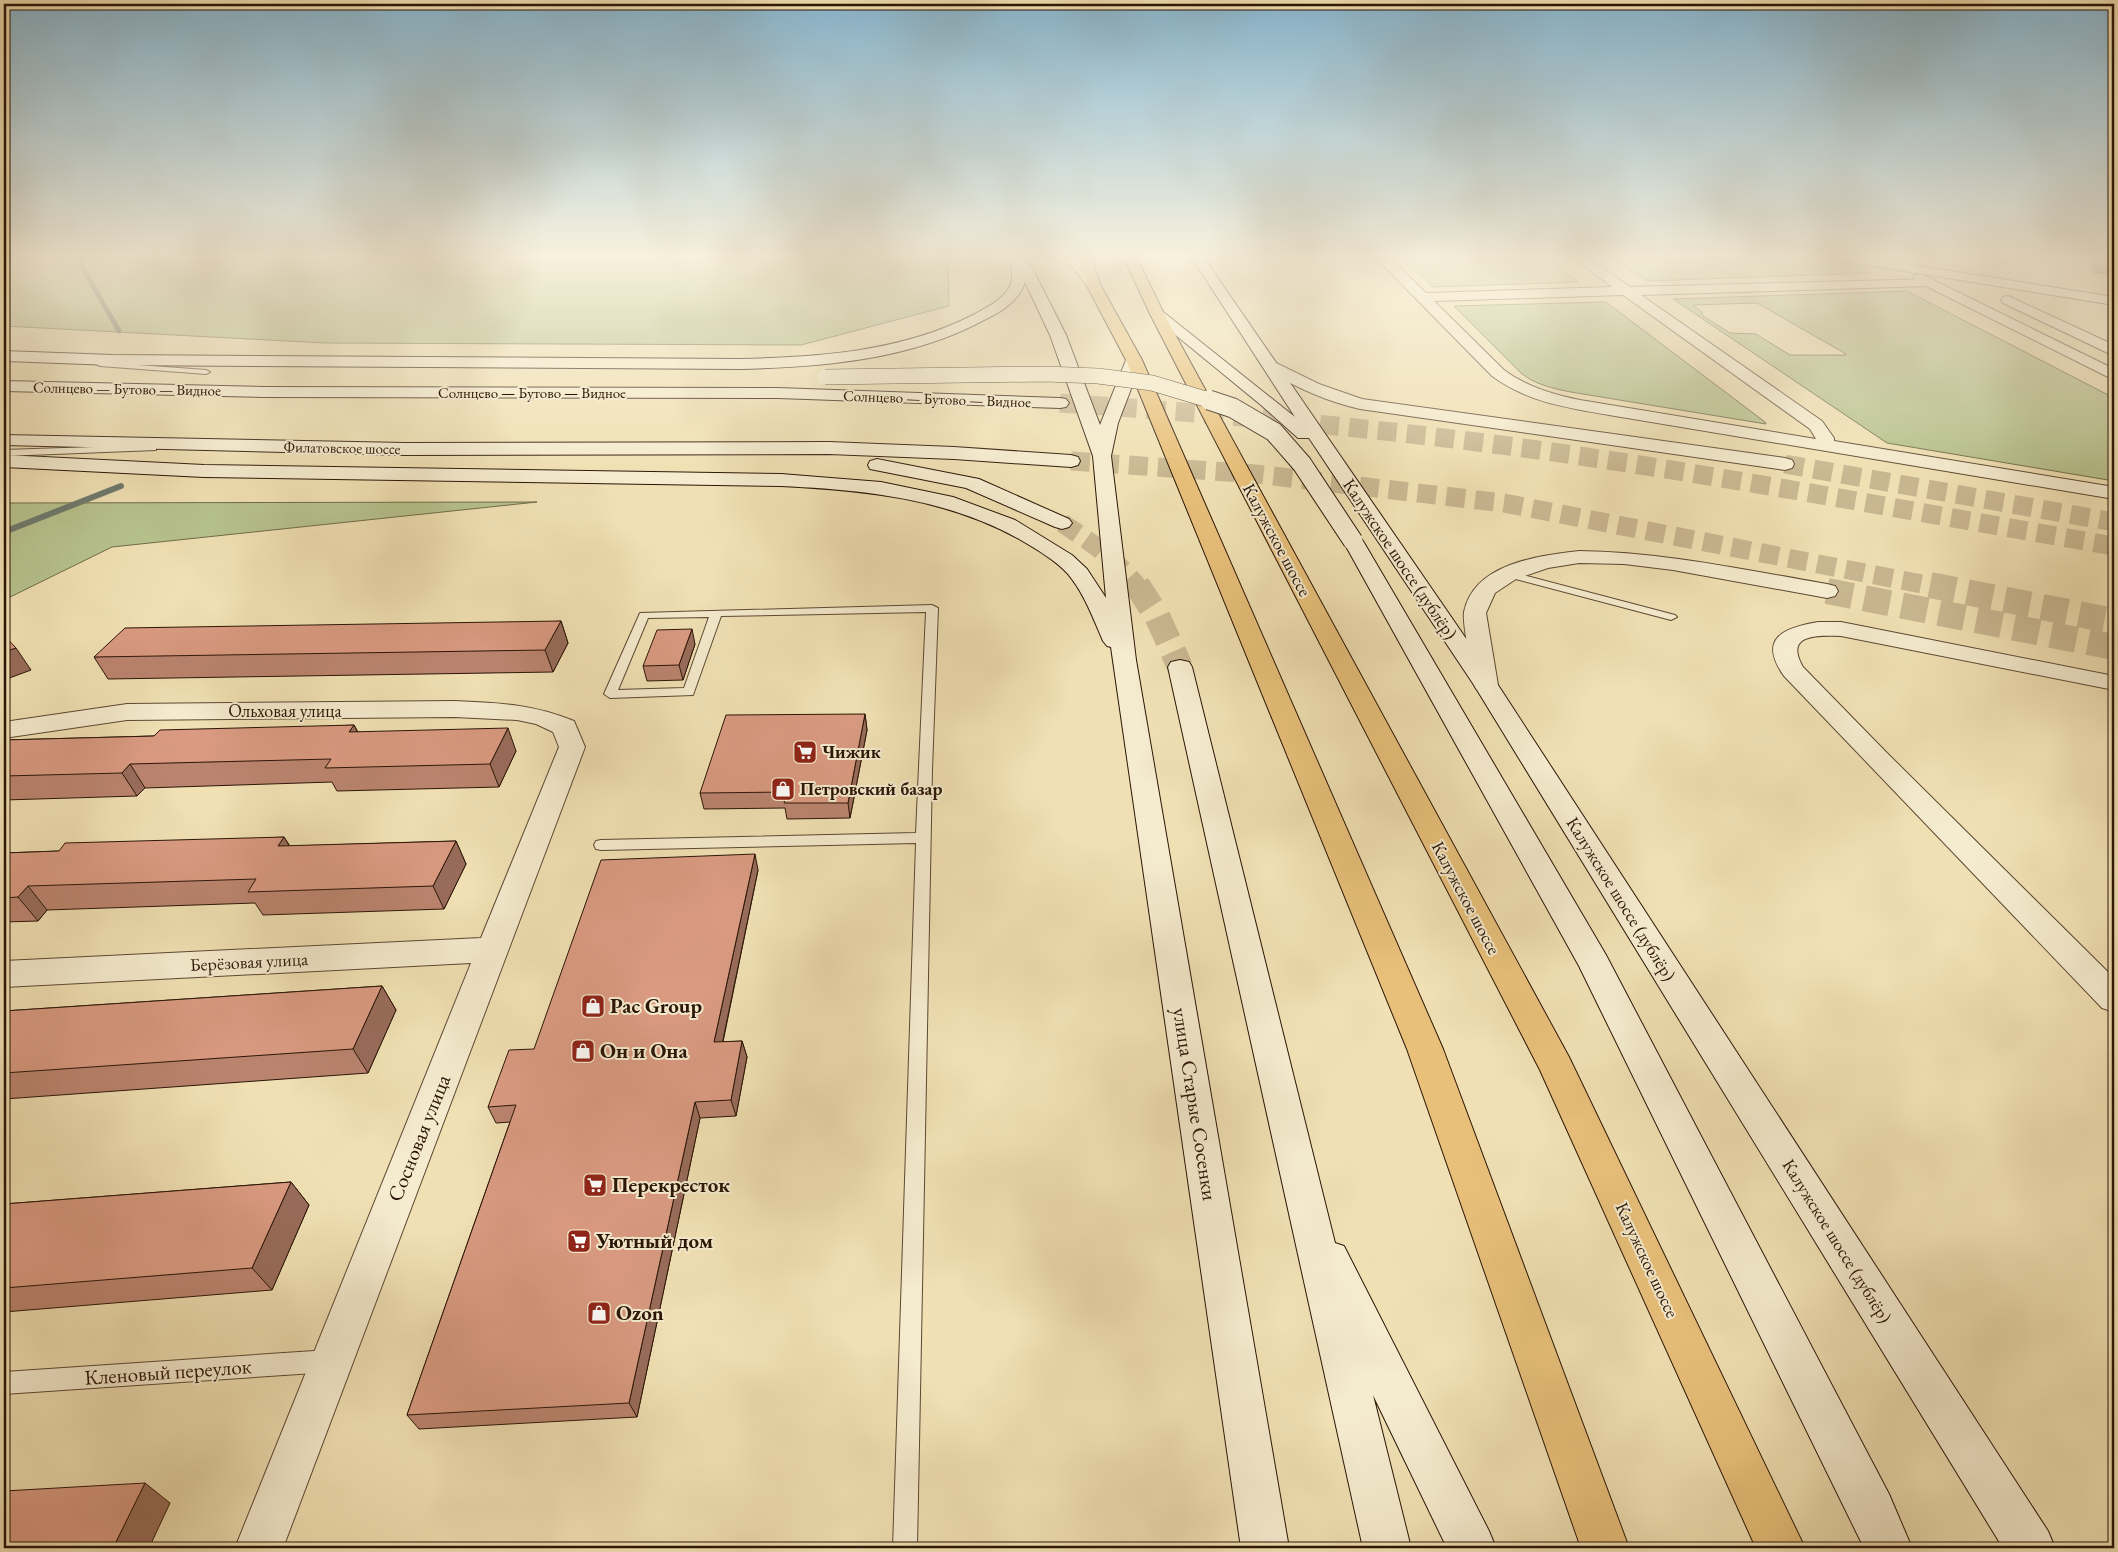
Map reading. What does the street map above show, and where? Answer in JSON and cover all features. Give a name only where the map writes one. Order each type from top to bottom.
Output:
[{"type":"highway","points":[[1118,330],[1134,360],[1425,1049],[1606,1548]]},
{"type":"highway","name":"Калужское шоссе","points":[[1166,330],[1556,1067],[1781,1548]]},
{"type":"main road","points":[[6,360],[768,364],[802,361],[894,347],[948,330]]},
{"type":"main road","points":[[1055,330],[1102,456],[1124,660]]},
{"type":"main road","points":[[1178,330],[1267,401],[1330,456]]},
{"type":"main road","name":"Калужское шоссе (дублёр)","points":[[1247,330],[1486,685],[2031,1548]]},
{"type":"main road","points":[[1455,330],[1510,383],[1549,398],[1581,405],[2114,493]]},
{"type":"main road","points":[[1682,330],[1816,425],[1825,438],[1825,445]]},
{"type":"main road","points":[[2025,330],[2114,375]]},
{"type":"main road","points":[[2071,330],[2114,351]]},
{"type":"main road","points":[[6,360],[206,372],[825,377],[1098,376],[1152,383],[1186,392],[1234,408],[1274,432],[1302,464],[1353,541],[1594,964],[1872,1511],[1888,1548]]},
{"type":"main road","points":[[1102,456],[1110,423],[1134,360]]},
{"type":"main road","points":[[1270,365],[1293,380],[1328,395],[1360,404],[1785,464]]},
{"type":"main road","name":"Солнцево — Бутово — Видное","points":[[4,386],[264,392],[778,393],[1060,403]]},
{"type":"main road","name":"Филатовское шоссе","points":[[4,440],[406,449],[681,449]]},
{"type":"main road","points":[[681,449],[829,448],[954,453],[1071,461]]},
{"type":"main road","points":[[681,449],[903,469],[972,483],[1062,523]]},
{"type":"main road","points":[[4,461],[223,471],[790,480],[842,482],[883,488],[934,498],[986,514],[1025,533],[1056,552],[1079,573],[1094,596],[1124,660]]},
{"type":"main road","points":[[1486,685],[1475,613],[1485,588],[1508,574],[1545,562],[1579,557],[1624,558],[1673,564],[1827,591]]},
{"type":"main road","points":[[2114,683],[1841,629],[1818,628],[1805,631],[1788,640],[1784,646],[1783,653],[1793,671],[1876,758],[2114,999]]},
{"type":"main road","name":"улица Старые Сосенки","points":[[1124,660],[1265,1548]]},
{"type":"main road","points":[[1180,667],[1386,1548]]},
{"type":"main road","name":"Ольховая улица","points":[[4,730],[127,712],[445,710],[517,712],[544,718],[565,727]]},
{"type":"main road","name":"Сосновая улица","points":[[259,1548],[572,747],[565,727]]},
{"type":"main road","name":"Берёзовая улица","points":[[4,974],[494,950]]},
{"type":"main road","points":[[1308,1216],[1472,1548]]},
{"type":"lane","points":[[4,453],[208,446]]},
{"type":"lane","points":[[1508,574],[1671,617]]},
{"type":"lane","points":[[716,613],[689,692],[610,694],[644,615],[716,613],[932,608],[905,1548]]},
{"type":"lane","points":[[601,844],[924,838]]},
{"type":"lane","name":"Кленовый переулок","points":[[4,1383],[332,1361]]},
{"type":"green space","points":[[88,330],[856,330],[801,345],[325,343]]},
{"type":"green space","points":[[1478,330],[1644,330],[1766,424],[1557,389],[1538,383],[1522,374]]},
{"type":"green space","points":[[1720,330],[1726,330],[1730,333],[1756,334],[1790,355],[1846,355],[1805,330],[1983,330],[2114,398],[2114,481],[1887,443]]},
{"type":"green space","points":[[537,502],[112,547],[4,600],[4,503]]},
{"type":"building","points":[[561,621],[545,650],[94,657],[125,628]]},
{"type":"building","points":[[692,629],[679,665],[643,666],[657,630]]},
{"type":"building","points":[[4,635],[16,648],[4,652]]},
{"type":"building","name":"Петровский базар","points":[[865,714],[848,803],[784,803],[787,792],[700,793],[726,715]]},
{"type":"building","points":[[354,725],[349,732],[508,728],[490,764],[325,768],[331,759],[130,764],[122,773],[4,776],[4,740],[154,736],[160,730]]},
{"type":"building","points":[[284,837],[278,846],[456,841],[433,886],[248,892],[256,879],[28,886],[18,897],[4,898],[4,853],[59,851],[65,843]]},
{"type":"building","name":"Уютный дом","points":[[755,854],[714,1042],[742,1041],[731,1100],[695,1102],[629,1403],[407,1415],[516,1105],[488,1107],[509,1050],[534,1049],[601,860]]},
{"type":"building","points":[[382,986],[353,1049],[4,1073],[4,1011]]},
{"type":"building","points":[[291,1182],[252,1268],[4,1288],[4,1204]]},
{"type":"building","points":[[145,1483],[113,1548],[4,1548],[4,1491]]},
{"type":"waterway","points":[[4,532],[121,486]]},
{"type":"tunnel","points":[[1060,403],[1192,413],[1456,439],[1719,478],[2114,546]]},
{"type":"tunnel","points":[[1071,461],[1256,474],[1504,503],[1937,587]]},
{"type":"tunnel","points":[[1785,464],[2114,522]]},
{"type":"tunnel","points":[[1062,523],[1103,552],[1138,587]]},
{"type":"tunnel","points":[[1137,585],[1157,616],[1180,667]]},
{"type":"tunnel","points":[[1930,585],[2114,621]]},
{"type":"tunnel","points":[[1827,591],[2114,647]]},
{"type":"place","name":"Чижик","points":[[805,752]]},
{"type":"place","name":"Петровский базар","points":[[783,789]]},
{"type":"place","name":"Pac Group","points":[[593,1006]]},
{"type":"place","name":"Он и Она","points":[[583,1051]]},
{"type":"place","name":"Перекресток","points":[[595,1185]]},
{"type":"place","name":"Уютный дом","points":[[579,1241]]},
{"type":"place","name":"Ozon","points":[[599,1313]]}]
